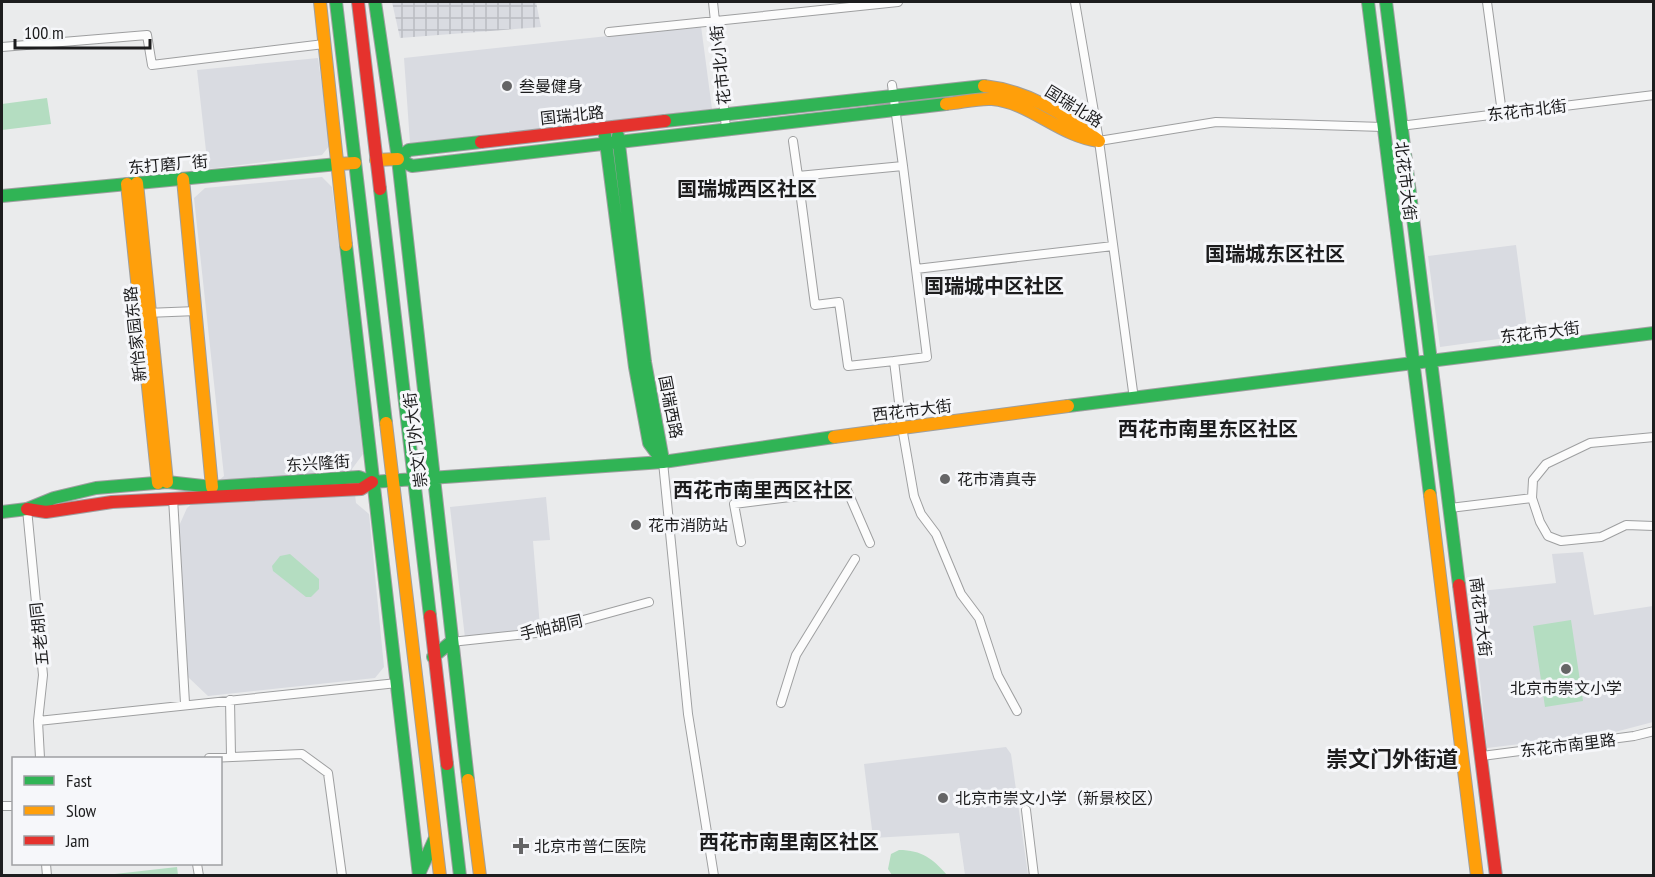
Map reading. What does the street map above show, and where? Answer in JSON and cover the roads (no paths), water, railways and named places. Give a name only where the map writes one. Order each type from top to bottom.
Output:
[{"type":"street","points":[[320,2],[372,482],[419,875]]},
{"type":"street","name":"崇文门外大街","points":[[336,2],[440,876]]},
{"type":"street","name":"崇文门外大街","points":[[357,2],[460,876]]},
{"type":"street","name":"崇文门外大街","points":[[375,2],[398,159],[436,477],[451,642],[480,876]]},
{"type":"street","name":"花市北小街","points":[[713,2],[726,128]]},
{"type":"street","points":[[609,32],[898,2]]},
{"type":"street","points":[[1075,2],[1099,141],[1134,399]]},
{"type":"street","name":"北花市大街","points":[[1368,2],[1413,364]]},
{"type":"street","name":"北花市大街","points":[[1386,2],[1430,362]]},
{"type":"street","points":[[1487,2],[1502,113]]},
{"type":"street","points":[[2,47],[147,35],[152,65],[324,44]]},
{"type":"street","name":"国瑞北路","points":[[964,87],[1002,87],[1017,90],[1078,125],[1099,141],[1082,141],[1001,101],[991,99],[412,166],[398,159],[410,150],[725,114],[893,90],[964,87]]},
{"type":"street","points":[[793,141],[814,305],[839,302],[848,366],[927,357],[893,90]]},
{"type":"street","name":"东花市北街","points":[[1400,126],[1653,95]]},
{"type":"street","points":[[1099,141],[1216,122],[1383,127]]},
{"type":"street","name":"国瑞西路","points":[[610,127],[635,367],[649,443],[663,462]]},
{"type":"street","points":[[376,160],[398,159]]},
{"type":"street","name":"东打磨厂街","points":[[2,196],[355,163]]},
{"type":"street","points":[[798,176],[903,166]]},
{"type":"street","points":[[183,179],[212,487]]},
{"type":"street","name":"新怡家园东路","points":[[132,184],[162,482]]},
{"type":"street","points":[[916,269],[1113,246]]},
{"type":"street","points":[[145,313],[197,311]]},
{"type":"street","name":"东花市大街","points":[[1413,364],[1653,333]]},
{"type":"street","points":[[894,361],[914,496],[921,514],[936,534],[961,594],[979,618],[998,676],[1017,711]]},
{"type":"street","name":"南花市大街","points":[[1430,362],[1496,876]]},
{"type":"street","points":[[1413,364],[1477,876]]},
{"type":"street","name":"西花市大街","points":[[372,482],[663,462],[902,427],[1413,364]]},
{"type":"street","points":[[1653,437],[1590,443],[1546,464],[1533,480],[1532,498],[1540,522],[1548,536],[1561,541],[1601,537],[1626,525],[1653,526]]},
{"type":"street","points":[[663,462],[688,714],[714,876]]},
{"type":"street","name":"东兴隆街","points":[[2,512],[27,509],[54,498],[96,488],[162,482],[212,487],[359,477],[372,482]]},
{"type":"street","name":"东兴隆街","points":[[27,509],[46,512],[95,503],[361,489],[372,482]]},
{"type":"street","points":[[741,542],[734,504],[848,490],[870,543]]},
{"type":"street","points":[[173,498],[185,703]]},
{"type":"street","points":[[1450,508],[1532,498]]},
{"type":"street","name":"五老胡同","points":[[27,509],[43,675],[38,721],[40,757]]},
{"type":"street","points":[[781,703],[796,655],[855,559]]},
{"type":"street","name":"手帕胡同","points":[[451,642],[536,633],[649,602]]},
{"type":"street","points":[[433,657],[451,642]]},
{"type":"street","points":[[38,721],[185,703],[397,682]]},
{"type":"street","points":[[230,700],[231,756]]},
{"type":"street","name":"东花市南里路","points":[[1482,756],[1634,736],[1653,731]]},
{"type":"street","points":[[222,757],[302,754],[328,773],[342,876]]},
{"type":"street","points":[[1026,810],[1034,876]]},
{"type":"street","points":[[419,875],[436,837]]},
{"type":"place","name":"叁曼健身","points":[[507,86]]},
{"type":"place","name":"花市清真寺","points":[[945,479]]},
{"type":"place","name":"花市消防站","points":[[636,525]]},
{"type":"place","name":"北京市崇文小学","points":[[1566,669]]},
{"type":"place","name":"北京市崇文小学（新景校区）","points":[[943,798]]},
{"type":"place","name":"北京市普仁医院","points":[[521,846]]},
{"type":"district","name":"国瑞城西区社区","points":[[747,189]]},
{"type":"district","name":"国瑞城东区社区","points":[[1275,254]]},
{"type":"district","name":"国瑞城中区社区","points":[[994,286]]},
{"type":"district","name":"西花市南里东区社区","points":[[1208,429]]},
{"type":"district","name":"西花市南里西区社区","points":[[763,490]]},
{"type":"district","name":"崇文门外街道","points":[[1392,759]]},
{"type":"district","name":"西花市南里南区社区","points":[[789,842]]}]
